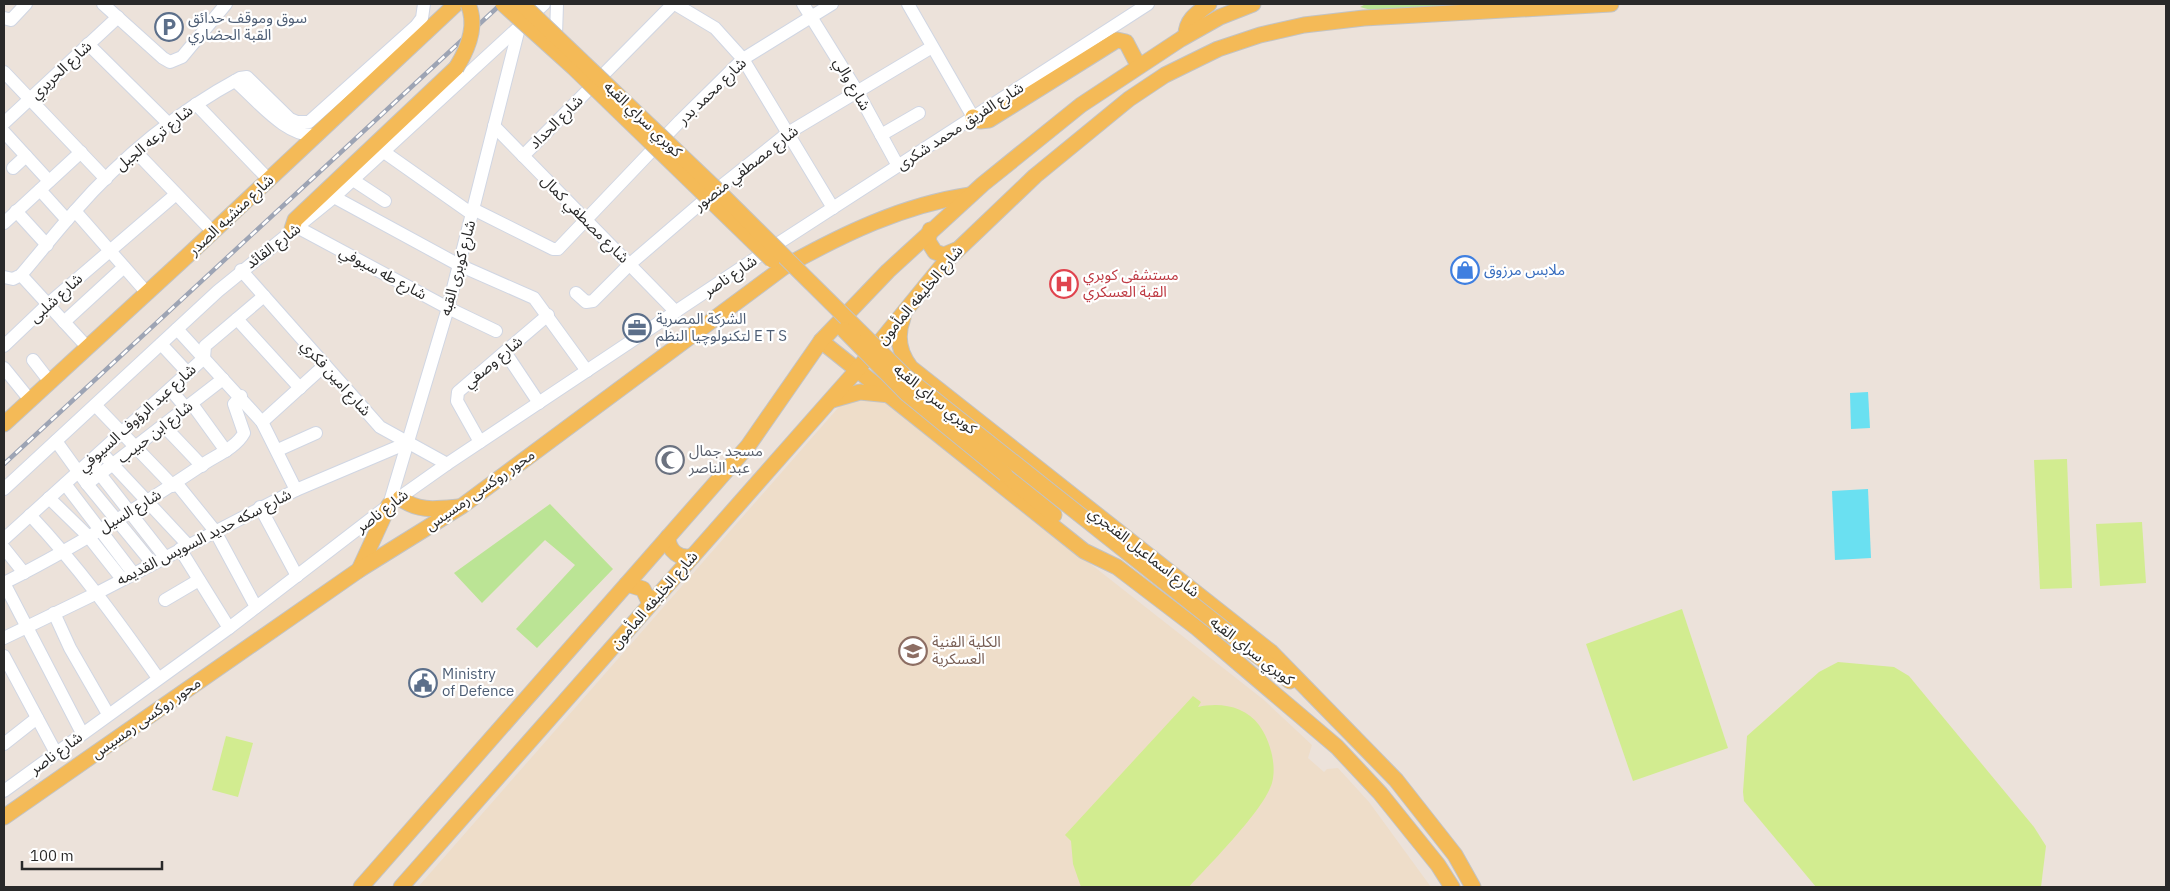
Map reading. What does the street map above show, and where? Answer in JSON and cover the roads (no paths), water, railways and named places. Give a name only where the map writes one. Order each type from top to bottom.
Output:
[{"type":"main road","name":"شارع منشيه الصدر","points":[[4,424],[214,232],[456,4]]},
{"type":"main road","points":[[295,228],[295,220],[456,68],[471,40],[472,30],[468,4]]},
{"type":"main road","name":"كوبري سراي القبه","points":[[504,4],[574,68],[810,296],[899,386],[1117,566]]},
{"type":"main road","name":"كوبري سراي القبه","points":[[522,4],[714,187],[906,377],[1273,669],[1314,698]]},
{"type":"main road","points":[[1186,36],[1191,18],[1209,4]]},
{"type":"main road","name":"شارع الخليفه المأمون","points":[[361,887],[756,435],[821,341],[844,315],[930,230],[1048,130],[1138,65],[1220,17],[1253,4]]},
{"type":"main road","name":"شارع الخليفه المأمون","points":[[400,887],[858,370],[904,316],[937,271],[957,249],[1028,183],[1118,107],[1178,68],[1232,44],[1290,27],[1330,21],[1611,4]]},
{"type":"main road","points":[[973,117],[980,121],[989,120],[1117,40],[1126,42],[1138,65]]},
{"type":"main road","name":"محور روكسى رمسيس","points":[[4,817],[360,570],[462,506],[784,267],[842,234],[882,218],[937,201],[970,195]]},
{"type":"main road","points":[[930,230],[928,241],[935,252],[944,255],[957,249]]},
{"type":"main road","name":"شارع اسماعيل الفنجري","points":[[904,316],[899,334],[901,352],[911,368],[1271,652],[1396,780],[1452,850],[1473,887]]},
{"type":"main road","name":"شارع اسماعيل الفنجري","points":[[821,341],[1084,551],[1117,566],[1211,640],[1336,747],[1380,793],[1438,865],[1452,887]]},
{"type":"main road","points":[[908,409],[908,399],[912,391],[919,385],[928,382]]},
{"type":"main road","points":[[830,401],[860,392],[891,395]]},
{"type":"main road","points":[[1054,514],[1067,508],[1072,494]]},
{"type":"main road","points":[[360,570],[395,501],[429,510],[462,506]]},
{"type":"main road","points":[[668,537],[669,544],[675,554],[682,557],[694,556]]},
{"type":"main road","points":[[627,584],[643,589],[650,604]]},
{"type":"street","points":[[4,18],[11,20],[26,4]]},
{"type":"street","points":[[103,4],[170,62],[179,60],[226,4]]},
{"type":"street","name":"شارع ترعه الجبل","points":[[21,275],[71,216],[106,179],[168,123],[196,104],[245,76],[250,78],[290,119],[297,122],[309,122],[416,26],[422,18],[424,4]]},
{"type":"street","name":"شارع القائد","points":[[4,489],[241,270],[334,197],[544,4]]},
{"type":"street","points":[[556,36],[557,4]]},
{"type":"street","points":[[674,4],[715,28],[743,59],[833,208]]},
{"type":"street","name":"شارع الحداد","points":[[523,156],[674,4]]},
{"type":"street","name":"شارع والي","points":[[803,4],[857,91],[898,166]]},
{"type":"street","name":"شارع محمد بدر","points":[[472,212],[556,249],[560,247],[585,218],[743,59],[832,4]]},
{"type":"street","points":[[908,4],[973,117]]},
{"type":"street","name":"شارع الفريق محمد شكرى","points":[[771,248],[973,117],[1132,8],[1148,4]]},
{"type":"street","name":"شارع الحريري","points":[[4,123],[118,17]]},
{"type":"street","points":[[522,26],[539,25],[556,36],[663,139],[771,248]]},
{"type":"street","name":"شارع كوبرى القبه","points":[[395,501],[407,443],[448,308],[494,126],[522,26]]},
{"type":"street","points":[[88,44],[168,123]]},
{"type":"street","name":"شارع مصطفي منصور","points":[[576,293],[586,302],[591,302],[630,264],[715,191],[788,133],[932,47]]},
{"type":"street","points":[[4,72],[106,179]]},
{"type":"street","points":[[235,81],[293,132],[302,135],[318,134]]},
{"type":"street","points":[[196,104],[269,180]]},
{"type":"street","points":[[881,135],[919,113]]},
{"type":"street","name":"شارع مصطفي كمال","points":[[494,126],[676,312]]},
{"type":"street","points":[[4,132],[26,156],[44,186],[147,293]]},
{"type":"street","points":[[135,151],[175,195],[214,232]]},
{"type":"street","points":[[4,223],[81,152]]},
{"type":"street","points":[[384,152],[472,212]]},
{"type":"street","points":[[13,168],[26,156]]},
{"type":"street","points":[[353,180],[385,201]]},
{"type":"street","name":"شارع شلبى","points":[[4,346],[108,251],[175,195]]},
{"type":"street","points":[[334,197],[459,265],[534,298],[587,371]]},
{"type":"street","points":[[16,211],[47,245]]},
{"type":"street","name":"شارع طه سيوفي","points":[[295,228],[496,331]]},
{"type":"street","name":"شارع ناصر","points":[[5,788],[228,628],[395,501],[447,464],[771,248]]},
{"type":"street","points":[[64,322],[124,267]]},
{"type":"street","name":"شارع امين فكري","points":[[241,270],[380,427],[447,464]]},
{"type":"street","points":[[4,277],[13,279],[21,275],[88,348]]},
{"type":"street","name":"شارع عبد الرؤوف السيوفي","points":[[4,539],[188,373],[204,358],[204,348],[264,296]]},
{"type":"street","name":"شارع وصفي","points":[[480,442],[457,401],[457,395],[548,316]]},
{"type":"street","points":[[237,319],[300,388]]},
{"type":"street","points":[[177,329],[241,396],[262,422],[278,450],[296,490]]},
{"type":"street","points":[[161,344],[188,373]]},
{"type":"street","points":[[505,352],[539,403]]},
{"type":"street","points":[[33,360],[50,382]]},
{"type":"street","points":[[262,422],[325,365]]},
{"type":"street","points":[[4,368],[30,400]]},
{"type":"street","name":"شارع ابن حبيب","points":[[87,484],[223,379]]},
{"type":"street","points":[[170,389],[189,406],[226,450]]},
{"type":"street","name":"شارع السيل","points":[[4,583],[64,551],[175,485],[226,450],[243,436],[243,427],[234,404],[241,396]]},
{"type":"street","points":[[96,406],[175,485],[214,531],[256,607]]},
{"type":"street","points":[[163,425],[202,466]]},
{"type":"street","points":[[278,450],[316,434]]},
{"type":"street","points":[[56,441],[87,484],[152,563]]},
{"type":"street","name":"شارع سكه حديد السويس القديمه","points":[[4,638],[260,507],[407,443]]},
{"type":"street","points":[[101,452],[184,547],[199,580],[228,628]]},
{"type":"street","points":[[90,461],[165,557]]},
{"type":"street","points":[[65,484],[100,529],[128,576]]},
{"type":"street","points":[[49,498],[128,576]]},
{"type":"street","points":[[260,507],[297,576]]},
{"type":"street","points":[[30,515],[64,551],[97,592],[158,678]]},
{"type":"street","points":[[4,548],[24,573]]},
{"type":"street","points":[[165,600],[199,580]]},
{"type":"street","points":[[4,583],[82,734]]},
{"type":"street","points":[[54,613],[70,648],[108,714]]},
{"type":"street","points":[[4,656],[8,676],[37,718],[56,753]]},
{"type":"street","points":[[4,744],[37,718]]},
{"type":"water","points":[[1868,392],[1870,428],[1851,429],[1850,393]]},
{"type":"water","points":[[1868,489],[1871,558],[1835,560],[1832,491]]},
{"type":"railway","points":[[4,464],[501,4]]},
{"type":"place","name":"سوق وموقف حدائق القبة الحضاري","points":[[169,27]]},
{"type":"place","name":"ملابس مرزوق","points":[[1465,270]]},
{"type":"place","name":"مستشفى كوبري القبة العسكري","points":[[1064,284]]},
{"type":"place","name":"الشركة المصرية لتكنولوچيا النظم E T S","points":[[637,328]]},
{"type":"place","name":"مسجد جمال عبد الناصر","points":[[670,460]]},
{"type":"place","name":"الكلية الفنية العسكرية","points":[[913,651]]},
{"type":"place","name":"Ministry of Defence","points":[[423,683]]}]
